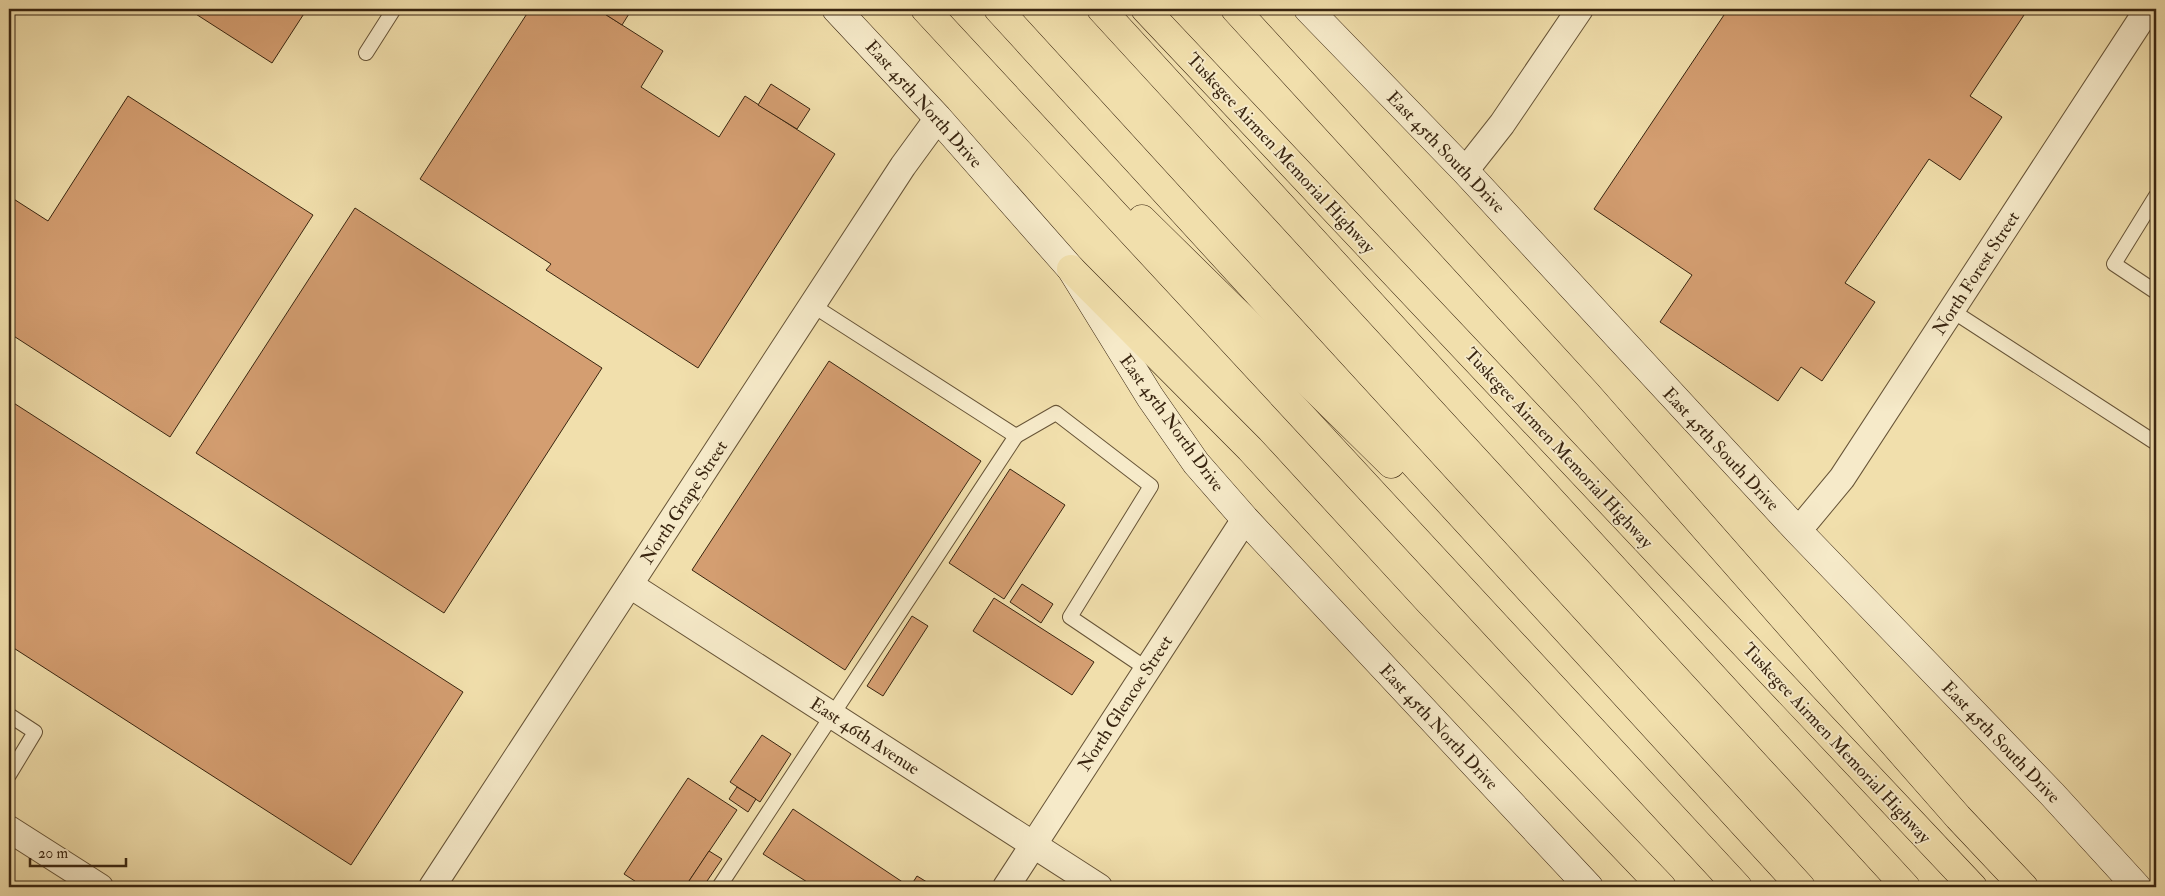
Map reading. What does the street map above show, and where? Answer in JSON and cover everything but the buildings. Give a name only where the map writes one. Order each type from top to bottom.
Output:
[{"type":"highway","points":[[925,9],[1738,887]]},
{"type":"highway","points":[[930,9],[1640,712]]},
{"type":"highway","points":[[998,9],[1802,887]]},
{"type":"highway","points":[[1101,9],[1906,887]]},
{"type":"highway","name":"Tuskegee Airmen Memorial Highway","points":[[1145,9],[1973,887]]},
{"type":"highway","points":[[1235,9],[1600,409],[1958,817],[2024,887]]},
{"type":"highway","points":[[1071,269],[1250,449],[1408,621],[1662,887]]},
{"type":"main road","name":"East 45th North Drive","points":[[836,9],[938,118],[1071,269],[1150,396],[1196,463],[1245,519],[1585,886]]},
{"type":"main road","name":"East 45th South Drive","points":[[1308,9],[1465,171],[1798,532],[2052,794],[2137,887]]},
{"type":"street","points":[[1465,171],[1502,124],[1580,9]]},
{"type":"street","name":"North Forest Street","points":[[1798,532],[1842,478],[1951,310],[2149,16]]},
{"type":"street","name":"North Grape Street","points":[[432,887],[902,166],[938,118]]},
{"type":"street","name":"North Glencoe Street","points":[[1006,887],[1245,519]]},
{"type":"street","name":"East 46th Avenue","points":[[630,585],[1099,887]]},
{"type":"street","points":[[9,829],[83,883]]},
{"type":"lane","points":[[366,53],[394,9]]},
{"type":"lane","points":[[2156,196],[2114,264],[2156,292]]},
{"type":"lane","points":[[812,305],[1016,436]]},
{"type":"lane","points":[[1951,310],[2156,444]]},
{"type":"lane","points":[[719,887],[831,714],[1016,436],[1056,413],[1151,486],[1070,617],[1147,669]]},
{"type":"lane","points":[[9,715],[35,732],[9,775]]}]
